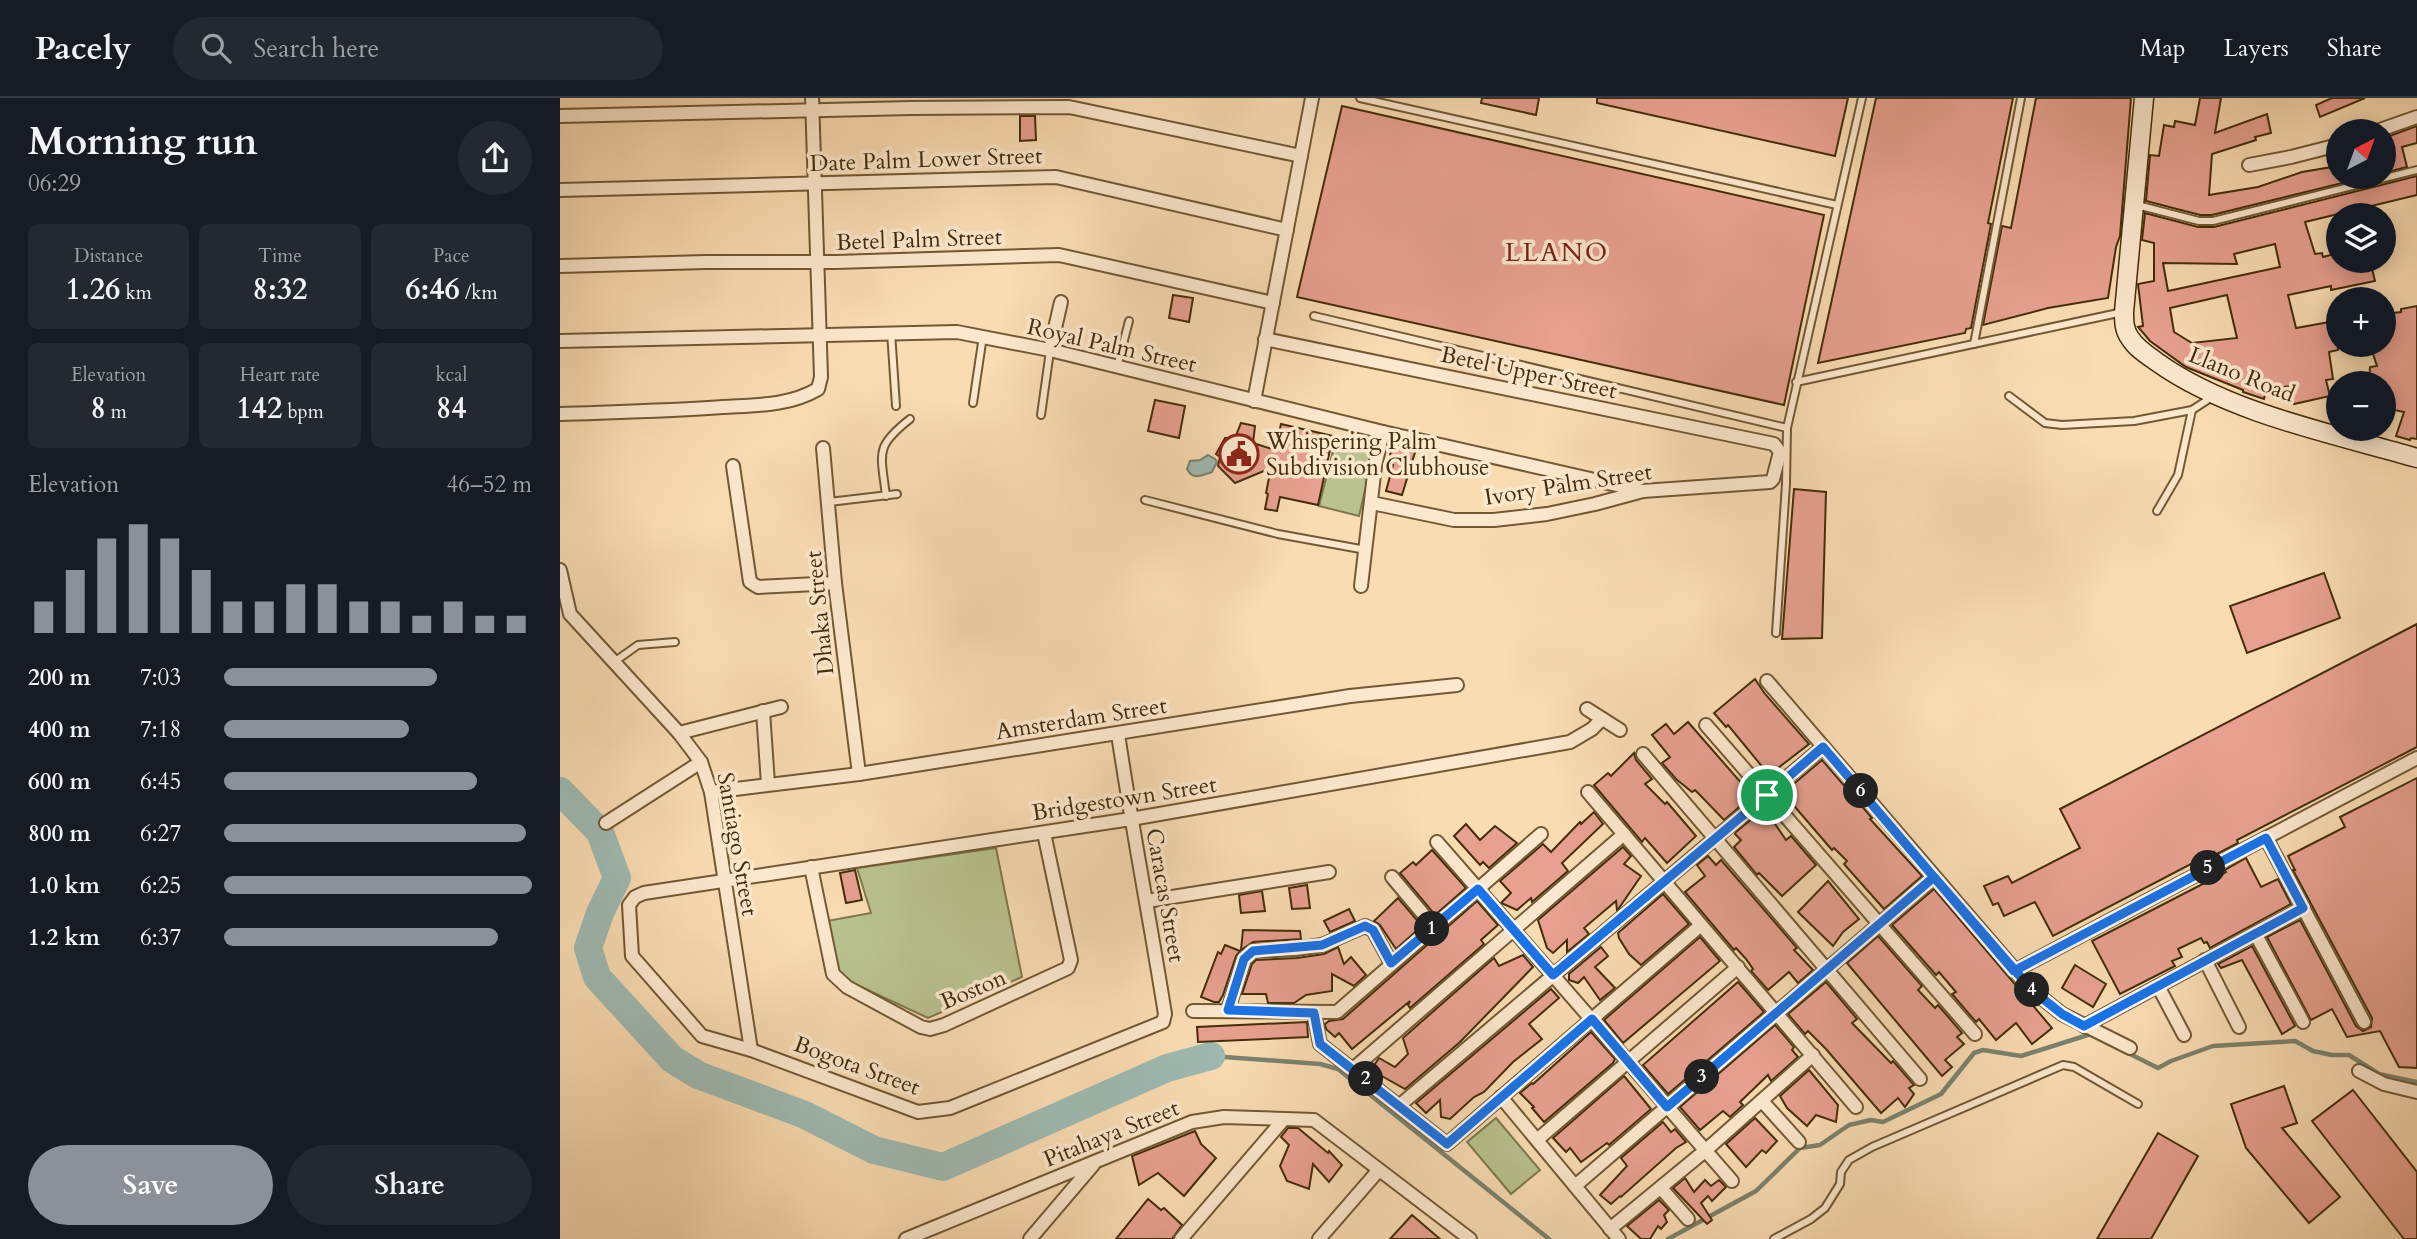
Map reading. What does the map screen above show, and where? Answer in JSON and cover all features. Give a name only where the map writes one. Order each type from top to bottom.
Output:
[{"type":"main road","name":"Llano Road","points":[[2144,98],[2124,312],[2128,335],[2144,353],[2180,377],[2217,394],[2277,417],[2417,458]]},
{"type":"street","points":[[1254,401],[1312,98]]},
{"type":"street","points":[[560,116],[812,104],[1069,107],[1301,156]]},
{"type":"street","points":[[560,414],[664,412],[781,403],[802,399],[818,389],[821,377],[812,104]]},
{"type":"street","points":[[2396,124],[2417,117]]},
{"type":"street","points":[[2249,165],[2326,148]]},
{"type":"street","name":"Date Palm Lower Street","points":[[560,190],[1063,177],[1287,230]]},
{"type":"street","name":"Betel Palm Street","points":[[560,266],[1059,255],[1273,303]]},
{"type":"street","points":[[1050,350],[1061,302]]},
{"type":"street","name":"Royal Palm Street","points":[[560,341],[957,332],[1050,350],[1383,432],[1643,491]]},
{"type":"street","name":"Betel Upper Street","points":[[1265,339],[1774,444],[1780,452]]},
{"type":"street","points":[[1361,586],[1375,466],[1383,432]]},
{"type":"street","name":"Dhaka Street","points":[[823,448],[835,583],[859,774]]},
{"type":"street","name":"Ivory Palm Street","points":[[1372,503],[1454,520],[1493,520],[1547,514],[1643,491],[1770,482],[1780,452]]},
{"type":"street","points":[[733,466],[750,582],[758,586],[835,583]]},
{"type":"street","name":"Santiago Street","points":[[560,570],[565,615],[614,662],[679,733],[701,762],[711,792],[751,1049]]},
{"type":"street","points":[[1767,681],[2014,971],[2045,1002],[2084,1026],[2130,1048]]},
{"type":"street","name":"Amsterdam Street","points":[[711,792],[859,774],[1350,696],[1457,685]]},
{"type":"street","points":[[679,733],[781,707]]},
{"type":"street","points":[[1587,709],[1620,730]]},
{"type":"street","points":[[762,711],[768,784]]},
{"type":"street","name":"Bridgestown Street","points":[[644,892],[1131,819],[1570,742],[1592,729],[1602,719]]},
{"type":"street","points":[[1706,725],[1975,1034]]},
{"type":"street","name":"Caracas Street","points":[[1118,734],[1165,1014],[1163,1022]]},
{"type":"street","points":[[1400,1105],[1823,747]]},
{"type":"street","points":[[1643,754],[1920,1079]]},
{"type":"street","points":[[2014,971],[2417,758]]},
{"type":"street","points":[[606,823],[701,762]]},
{"type":"street","points":[[1588,792],[1856,1107]]},
{"type":"street","name":"Boston","points":[[811,867],[833,974],[847,987],[921,1027],[930,1029],[1069,968],[1070,960],[1044,833]]},
{"type":"street","points":[[1193,1011],[1337,1012],[1541,834]]},
{"type":"street","points":[[1353,1069],[1625,834]]},
{"type":"street","points":[[2266,838],[2364,1022]]},
{"type":"street","points":[[1437,842],[1732,1181]]},
{"type":"street","points":[[1147,901],[1329,872]]},
{"type":"street","points":[[1392,877],[1434,928]]},
{"type":"street","points":[[1575,1186],[1934,877]]},
{"type":"street","name":"Bogota Street","points":[[644,892],[635,897],[629,905],[632,956],[702,1036],[751,1049],[918,1112],[950,1108],[1163,1022]]},
{"type":"street","points":[[2084,1026],[2303,908]]},
{"type":"street","points":[[1314,1013],[1320,1044],[1447,1144],[1701,925]]},
{"type":"street","points":[[1228,1010],[1244,959],[1253,951],[1322,945],[1365,926],[1373,930],[1391,963]]},
{"type":"street","points":[[2255,933],[2303,1022]]},
{"type":"street","points":[[2205,960],[2239,1027]]},
{"type":"street","points":[[1537,1140],[1738,967]]},
{"type":"street","points":[[2158,986],[2184,1035]]},
{"type":"street","points":[[1501,1097],[1615,1234],[1661,1188],[1812,1055]]},
{"type":"street","points":[[2359,1071],[2384,1084],[2417,1092]]},
{"type":"street","points":[[1762,1101],[1799,1142]]},
{"type":"street","name":"Pitahaya Street","points":[[906,1239],[1192,1122],[1224,1117],[1314,1120],[1464,1237]]},
{"type":"street","points":[[1181,1239],[1284,1119]]},
{"type":"street","points":[[1030,1239],[1095,1163]]},
{"type":"street","points":[[1319,1239],[1378,1171]]},
{"type":"street","points":[[1661,1188],[1688,1219]]},
{"type":"lane","points":[[1360,98],[1837,205]]},
{"type":"lane","points":[[1776,633],[1787,428],[1862,98]]},
{"type":"lane","points":[[1974,344],[2021,98]]},
{"type":"lane","points":[[2134,205],[2208,222],[2417,170]]},
{"type":"lane","points":[[1796,382],[2124,312]]},
{"type":"lane","points":[[1314,317],[1787,428]]},
{"type":"lane","points":[[1117,367],[1129,321]]},
{"type":"lane","points":[[891,332],[896,406]]},
{"type":"lane","points":[[973,403],[983,336]]},
{"type":"lane","points":[[1041,415],[1050,350]]},
{"type":"lane","points":[[2009,396],[2045,422],[2062,425],[2134,421],[2192,410],[2217,394]]},
{"type":"lane","points":[[2157,511],[2179,475],[2192,410]]},
{"type":"lane","points":[[886,496],[881,455],[890,435],[910,419]]},
{"type":"lane","points":[[829,502],[897,494]]},
{"type":"lane","points":[[1145,500],[1278,534],[1366,550]]},
{"type":"lane","points":[[614,662],[638,645],[675,642]]},
{"type":"lane","points":[[1774,1239],[1811,1219],[1825,1208],[1840,1184],[1841,1172],[1849,1160],[1872,1147],[2063,1065],[2074,1067],[2138,1104]]},
{"type":"green space","points":[[1335,443],[1374,453],[1359,516],[1319,506]]},
{"type":"green space","points":[[996,848],[1022,977],[928,1018],[842,978],[837,971],[827,921],[871,913],[857,868]]},
{"type":"green space","points":[[1496,1118],[1540,1170],[1511,1194],[1467,1142]]},
{"type":"water","points":[[1208,455],[1217,462],[1212,472],[1198,476],[1189,473],[1187,469],[1190,461],[1200,460]]},
{"type":"building","points":[[1482,98],[1539,98],[1536,115],[1481,103]]},
{"type":"building","points":[[1597,98],[1848,98],[1835,156],[1597,103]]},
{"type":"building","points":[[1876,98],[2013,98],[1988,223],[1991,224],[1971,328],[1966,329],[1965,333],[1818,363]]},
{"type":"building","points":[[2036,98],[2131,98],[2120,236],[2108,298],[2048,308],[1983,325],[2002,226],[2011,228]]},
{"type":"building","points":[[2200,98],[2221,98],[2215,133],[2267,114],[2271,133],[2212,154],[2209,195],[2258,187],[2302,172],[2326,168],[2326,187],[2212,215],[2200,215],[2146,201],[2150,155],[2159,156],[2164,125],[2174,127],[2175,121],[2195,125]]},
{"type":"building","points":[[2332,98],[2365,98],[2320,117],[2316,105]]},
{"type":"building","points":[[1342,106],[1824,215],[1784,405],[1297,297]]},
{"type":"building","points":[[1020,116],[1035,116],[1036,140],[1020,141]]},
{"type":"building","points":[[2417,126],[2417,143],[2402,147],[2407,167],[2396,170],[2396,134]]},
{"type":"building","points":[[2417,176],[2417,195],[2384,203],[2326,203],[2326,217],[2305,222],[2315,254],[2322,253],[2323,257],[2326,256],[2326,273],[2373,273],[2375,281],[2288,295],[2296,328],[2326,323],[2326,357],[2330,357],[2332,371],[2326,371],[2326,397],[2294,404],[2290,386],[2266,390],[2264,399],[2243,392],[2186,367],[2150,341],[2138,327],[2143,326],[2138,284],[2154,281],[2154,243],[2142,240],[2145,213],[2198,227],[2214,227],[2365,189],[2396,189],[2396,181]],"holes":[[[2275,244],[2280,267],[2168,291],[2163,263],[2237,264],[2234,254]],[[2227,295],[2237,338],[2192,343],[2174,332],[2170,308]]]},
{"type":"building","points":[[1173,295],[1193,298],[1189,322],[1169,318]]},
{"type":"building","points":[[2417,306],[2417,439],[2410,440],[2396,436],[2404,412],[2396,410],[2396,371],[2370,371],[2370,367],[2377,366],[2374,357],[2396,357],[2396,313],[2401,312],[2401,309]]},
{"type":"building","points":[[1155,400],[1185,406],[1179,438],[1148,431]]},
{"type":"building","points":[[1241,423],[1255,426],[1253,443],[1275,450],[1281,424],[1333,436],[1318,505],[1280,497],[1277,511],[1265,509],[1271,468],[1235,483],[1218,466],[1220,457],[1216,454],[1225,438],[1235,438]]},
{"type":"building","points":[[1393,443],[1416,449],[1402,495],[1386,491],[1393,465],[1388,464]]},
{"type":"building","points":[[1794,489],[1826,492],[1822,638],[1782,639]]},
{"type":"building","points":[[2324,573],[2340,618],[2247,653],[2230,606]]},
{"type":"building","points":[[2417,624],[2417,747],[2237,840],[2238,843],[2215,855],[2214,852],[2053,936],[2035,902],[2004,916],[1998,903],[1993,905],[1984,886],[2008,876],[2012,883],[2080,848],[2060,809]]},
{"type":"building","points":[[1755,679],[1809,744],[1769,775],[1728,725],[1726,727],[1714,713]]},
{"type":"building","points":[[1688,722],[1750,793],[1747,796],[1750,798],[1724,820],[1695,790],[1692,792],[1676,779],[1662,763],[1670,757],[1652,735],[1666,724],[1674,734]]},
{"type":"building","points":[[1634,753],[1636,760],[1652,779],[1645,784],[1665,804],[1667,802],[1696,836],[1667,863],[1645,838],[1642,842],[1594,785],[1608,773],[1611,776]]},
{"type":"building","points":[[1822,760],[1872,818],[1870,819],[1922,876],[1884,909],[1844,864],[1847,861],[1834,848],[1832,850],[1783,793]]},
{"type":"building","points":[[2417,778],[2417,1068],[2399,1067],[2380,1031],[2347,1037],[2332,1009],[2311,1020],[2267,937],[2300,920],[2356,1026],[2363,1031],[2371,1027],[2372,1018],[2288,856],[2345,827],[2340,817]]},
{"type":"building","points":[[1765,808],[1775,817],[1773,821],[1786,840],[1791,836],[1816,865],[1782,896],[1759,873],[1757,875],[1734,847],[1741,840],[1736,832]]},
{"type":"building","points":[[1594,812],[1603,824],[1562,863],[1568,871],[1532,902],[1531,898],[1517,910],[1501,903],[1511,893],[1500,881],[1543,844],[1551,852],[1580,822],[1581,824]]},
{"type":"building","points":[[1466,824],[1480,840],[1495,826],[1517,843],[1489,868],[1483,862],[1480,865],[1454,836]]},
{"type":"building","points":[[1623,847],[1631,856],[1624,864],[1641,876],[1617,910],[1616,901],[1584,928],[1589,934],[1567,952],[1567,940],[1553,953],[1547,948],[1538,920]]},
{"type":"building","points":[[1432,850],[1466,888],[1435,915],[1400,873],[1413,862],[1416,865]]},
{"type":"building","points":[[1708,856],[1716,865],[1721,860],[1813,970],[1798,983],[1789,972],[1768,990],[1751,971],[1753,969],[1746,959],[1736,948],[1734,950],[1685,892],[1705,876],[1697,865]]},
{"type":"building","points":[[2246,858],[2261,887],[2278,879],[2291,904],[2210,948],[2201,938],[2178,949],[2182,957],[2172,961],[2175,966],[2120,994],[2092,941],[2226,872],[2225,870]]},
{"type":"building","points":[[855,870],[862,900],[846,903],[840,873]]},
{"type":"building","points":[[1828,881],[1859,919],[1843,932],[1833,946],[1798,912]]},
{"type":"building","points":[[1307,885],[1310,908],[1292,909],[1289,888]]},
{"type":"building","points":[[1934,889],[2052,1028],[2032,1044],[2016,1023],[1996,1040],[1979,1019],[1976,1022],[1952,994],[1956,992],[1939,972],[1936,975],[1892,925]]},
{"type":"building","points":[[1262,891],[1265,911],[1241,913],[1239,895]]},
{"type":"building","points":[[1663,894],[1689,924],[1641,965],[1629,954],[1618,933]]},
{"type":"building","points":[[1398,898],[1422,926],[1396,949],[1380,925],[1374,921]]},
{"type":"building","points":[[1477,901],[1498,925],[1481,940],[1484,944],[1410,1008],[1410,1001],[1352,1049],[1339,1033],[1335,1037],[1326,1029],[1325,1024],[1343,1019]]},
{"type":"building","points":[[1349,909],[1355,921],[1330,932],[1324,921]]},
{"type":"building","points":[[1243,930],[1300,931],[1301,939],[1253,942],[1241,950]]},
{"type":"building","points":[[1878,936],[1922,986],[1918,990],[1935,1008],[1938,1005],[1962,1033],[1957,1037],[1964,1044],[1945,1060],[1952,1067],[1942,1076],[1847,963]]},
{"type":"building","points":[[1700,937],[1720,961],[1623,1043],[1604,1020]]},
{"type":"building","points":[[1225,945],[1240,951],[1223,995],[1219,1002],[1214,1002],[1201,997],[1218,952],[1221,954]]},
{"type":"building","points":[[2252,946],[2295,1026],[2282,1034],[2242,960],[2221,968],[2218,964]]},
{"type":"building","points":[[1338,947],[1344,964],[1351,957],[1366,975],[1354,986],[1332,974],[1332,991],[1306,995],[1294,1003],[1268,1003],[1266,994],[1242,994],[1252,964],[1256,960],[1324,954]]},
{"type":"building","points":[[1601,947],[1608,956],[1595,967],[1615,988],[1600,1000],[1584,977],[1578,983],[1569,980],[1569,974]]},
{"type":"building","points":[[1523,955],[1533,967],[1460,1042],[1405,1089],[1371,1070],[1379,1058],[1395,1067],[1408,1054],[1403,1038],[1494,958],[1499,966]]},
{"type":"building","points":[[2075,965],[2106,984],[2093,1007],[2062,988]]},
{"type":"building","points":[[1738,982],[1764,1012],[1668,1094],[1643,1065]]},
{"type":"building","points":[[1826,982],[1857,1019],[1852,1023],[1891,1063],[1893,1061],[1914,1085],[1909,1088],[1914,1094],[1905,1107],[1898,1098],[1881,1113],[1826,1049],[1808,1031],[1805,1034],[1788,1014]]},
{"type":"building","points":[[1551,989],[1559,998],[1529,1024],[1542,1039],[1513,1062],[1484,1092],[1474,1097],[1450,1119],[1441,1117],[1440,1100],[1426,1113],[1416,1103]]},
{"type":"building","points":[[1307,1022],[1308,1037],[1198,1042],[1197,1027]]},
{"type":"building","points":[[1775,1025],[1794,1047],[1792,1050],[1798,1057],[1771,1081],[1768,1075],[1740,1102],[1743,1105],[1730,1117],[1723,1111],[1700,1130],[1680,1107]]},
{"type":"building","points":[[1591,1032],[1615,1059],[1613,1063],[1544,1122],[1520,1093]]},
{"type":"building","points":[[1809,1070],[1838,1105],[1836,1122],[1816,1115],[1807,1126],[1787,1108],[1780,1096]]},
{"type":"building","points":[[1624,1076],[1651,1109],[1609,1145],[1607,1143],[1581,1162],[1570,1148],[1566,1152],[1553,1138]]},
{"type":"building","points":[[2284,1086],[2297,1123],[2282,1128],[2340,1197],[2309,1223],[2246,1148],[2231,1104]]},
{"type":"building","points":[[2353,1090],[2417,1172],[2417,1239],[2404,1239],[2312,1121]]},
{"type":"building","points":[[1755,1118],[1777,1141],[1766,1153],[1762,1150],[1746,1167],[1726,1144]]},
{"type":"building","points":[[1663,1122],[1671,1132],[1675,1129],[1686,1142],[1611,1204],[1600,1195],[1627,1166],[1621,1158]]},
{"type":"building","points":[[1288,1128],[1298,1128],[1328,1153],[1329,1151],[1342,1165],[1329,1182],[1313,1164],[1309,1189],[1287,1181],[1280,1166],[1289,1145],[1281,1137]]},
{"type":"building","points":[[1195,1131],[1201,1144],[1216,1158],[1184,1196],[1158,1173],[1139,1185],[1132,1156]]},
{"type":"building","points":[[2158,1133],[2198,1156],[2151,1239],[2097,1239]]},
{"type":"building","points":[[1685,1178],[1694,1192],[1705,1180],[1711,1186],[1719,1180],[1726,1187],[1712,1201],[1708,1196],[1701,1203],[1712,1220],[1707,1224],[1673,1188]]},
{"type":"building","points":[[1148,1199],[1161,1210],[1164,1208],[1182,1225],[1172,1239],[1116,1239]]},
{"type":"building","points":[[1659,1200],[1669,1210],[1664,1215],[1667,1222],[1661,1229],[1658,1226],[1650,1239],[1641,1239],[1627,1226]]},
{"type":"building","points":[[1412,1215],[1440,1239],[1390,1239]]},
{"type":"waterway","points":[[560,791],[600,832],[617,878],[600,913],[588,948],[597,977],[672,1059],[698,1075],[805,1115],[874,1150],[943,1167],[1167,1068],[1211,1056]]},
{"type":"waterway","points":[[1668,1239],[1756,1191],[1800,1148],[1820,1145],[1849,1125],[1871,1120],[1883,1122],[1941,1094],[1974,1053],[1983,1050],[2021,1056],[2091,1034],[2095,1036]]},
{"type":"waterway","points":[[2128,1053],[2158,1068],[2213,1046],[2295,1041],[2313,1051],[2349,1055],[2379,1074],[2417,1082]]},
{"type":"waterway","points":[[1211,1056],[1320,1064],[1338,1069],[1549,1239]]},
{"type":"place","name":"Whispering Palm Subdivision Clubhouse","points":[[1239,454]]},
{"type":"district","name":"LLANO","points":[[1557,252]]},
{"type":"route","points":[[1767,795],[1553,975],[1478,889],[1391,963],[1373,930],[1365,926],[1322,945],[1253,951],[1244,959],[1228,1010],[1314,1013],[1320,1044],[1447,1144],[1592,1019],[1667,1107],[1934,877],[2014,971],[2032,990],[2062,1014],[2084,1026],[2303,908],[2266,838],[2014,971],[1823,747],[1767,795]]}]
